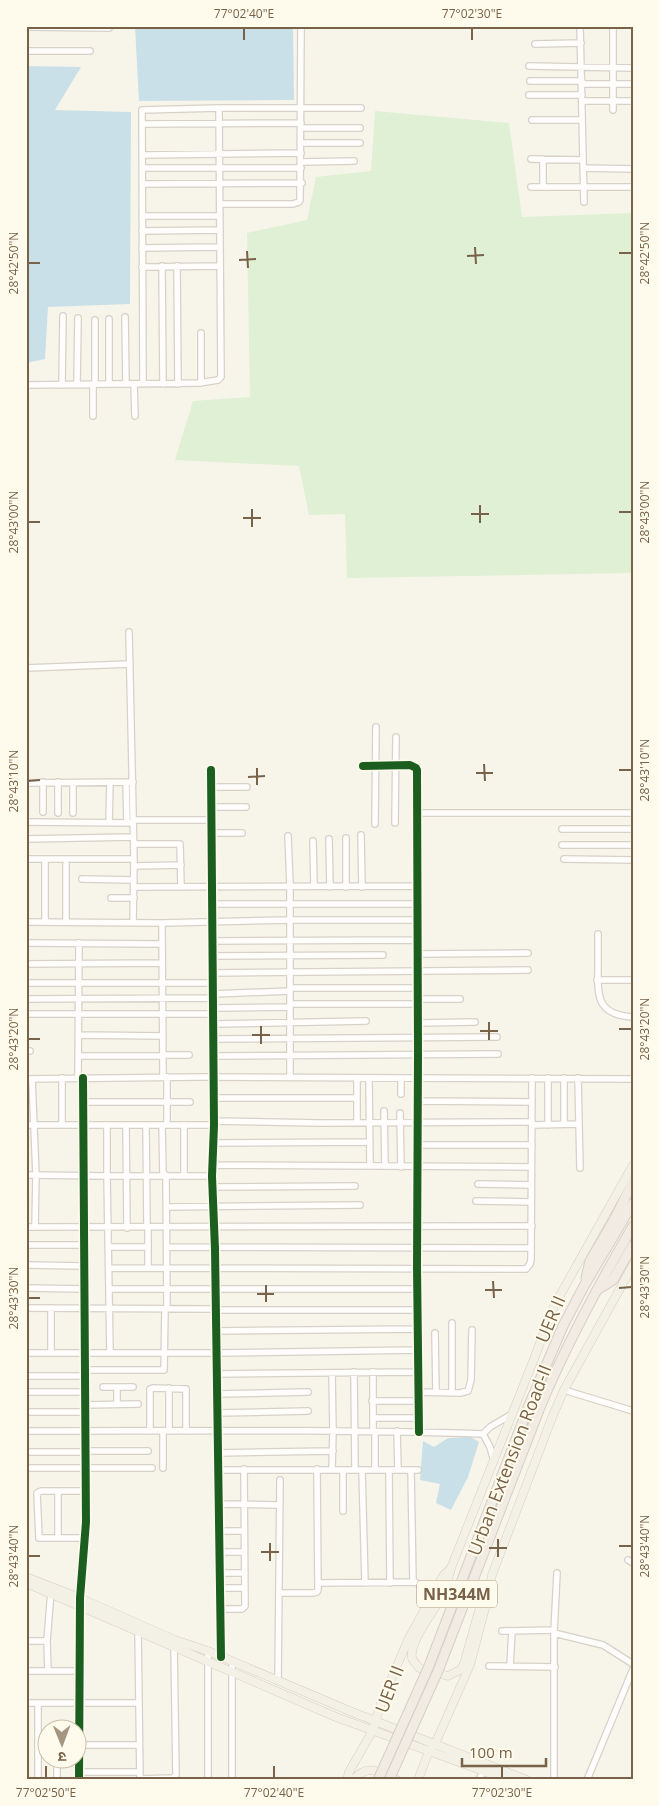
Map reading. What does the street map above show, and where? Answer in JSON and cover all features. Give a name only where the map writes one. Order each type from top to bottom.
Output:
[{"type":"highway","points":[[584,1286],[590,1261],[633,1182]]},
{"type":"highway","name":"Urban Extension Road-II","points":[[378,1780],[429,1666],[529,1405],[563,1326],[584,1286],[633,1203]]},
{"type":"highway","name":"Urban Extension Road-II","points":[[389,1780],[438,1670],[554,1371],[595,1291],[633,1226]]},
{"type":"highway","points":[[595,1291],[612,1280],[633,1245]]},
{"type":"main road","name":"UER II","points":[[347,1780],[349,1772],[377,1722],[381,1703],[408,1640],[443,1576],[451,1568],[554,1306],[633,1165]]},
{"type":"main road","points":[[451,1568],[441,1598],[417,1638],[412,1658],[419,1668],[448,1676],[460,1670],[464,1664],[484,1593],[564,1390],[633,1265]]},
{"type":"main road","points":[[418,1780],[429,1751],[435,1744],[470,1665],[492,1575]]},
{"type":"main road","points":[[26,1577],[51,1590],[174,1644],[207,1661],[336,1717],[429,1751],[522,1779]]},
{"type":"main road","points":[[26,1583],[51,1590]]},
{"type":"main road","points":[[174,1644],[208,1651],[377,1722],[435,1744],[508,1780]]},
{"type":"main road","points":[[353,1780],[358,1774],[374,1769],[397,1780]]},
{"type":"street","points":[[220,204],[297,203],[301,198],[301,26]]},
{"type":"street","points":[[580,26],[584,202]]},
{"type":"street","points":[[613,26],[613,110]]},
{"type":"street","points":[[26,27],[109,28]]},
{"type":"street","points":[[536,44],[581,43]]},
{"type":"street","points":[[26,50],[90,51]]},
{"type":"street","points":[[529,66],[633,68]]},
{"type":"street","points":[[530,81],[633,84]]},
{"type":"street","points":[[529,95],[633,101]]},
{"type":"street","points":[[26,385],[201,383],[215,382],[221,376],[219,108]]},
{"type":"street","points":[[143,384],[142,110],[362,108]]},
{"type":"street","points":[[532,120],[582,120]]},
{"type":"street","points":[[143,124],[301,125],[360,128]]},
{"type":"street","points":[[301,143],[360,143]]},
{"type":"street","points":[[143,155],[301,153]]},
{"type":"street","points":[[531,159],[583,160]]},
{"type":"street","points":[[543,159],[543,187]]},
{"type":"street","points":[[143,168],[219,169],[354,161]]},
{"type":"street","points":[[583,168],[633,169]]},
{"type":"street","points":[[142,184],[302,184]]},
{"type":"street","points":[[531,187],[633,187]]},
{"type":"street","points":[[142,216],[220,216]]},
{"type":"street","points":[[142,231],[220,230]]},
{"type":"street","points":[[142,248],[219,247]]},
{"type":"street","points":[[162,266],[163,384]]},
{"type":"street","points":[[177,266],[178,384]]},
{"type":"street","points":[[142,267],[219,266]]},
{"type":"street","points":[[62,384],[63,316]]},
{"type":"street","points":[[125,317],[126,384]]},
{"type":"street","points":[[78,318],[78,384]]},
{"type":"street","points":[[109,319],[109,384]]},
{"type":"street","points":[[93,416],[95,320]]},
{"type":"street","points":[[200,333],[201,383]]},
{"type":"street","points":[[134,384],[135,416]]},
{"type":"street","points":[[130,632],[129,782],[134,844],[133,922]]},
{"type":"street","points":[[26,668],[130,664]]},
{"type":"street","points":[[375,824],[376,727]]},
{"type":"street","points":[[395,823],[396,738]]},
{"type":"street","points":[[362,766],[410,765],[416,768],[419,1432]]},
{"type":"street","points":[[211,770],[214,1077],[212,1176],[216,1269],[221,1657]]},
{"type":"street","points":[[43,782],[43,812]]},
{"type":"street","points":[[58,782],[58,813]]},
{"type":"street","points":[[73,782],[73,813]]},
{"type":"street","points":[[109,823],[110,782]]},
{"type":"street","points":[[26,783],[129,782]]},
{"type":"street","points":[[211,787],[246,787]]},
{"type":"street","points":[[211,807],[246,807]]},
{"type":"street","points":[[416,813],[633,814]]},
{"type":"street","points":[[26,822],[109,823],[211,820]]},
{"type":"street","points":[[562,828],[633,830]]},
{"type":"street","points":[[211,833],[242,833]]},
{"type":"street","points":[[361,835],[362,887]]},
{"type":"street","points":[[288,836],[290,885],[290,1077]]},
{"type":"street","points":[[26,839],[133,837]]},
{"type":"street","points":[[329,838],[330,887]]},
{"type":"street","points":[[346,838],[346,887]]},
{"type":"street","points":[[313,841],[314,886]]},
{"type":"street","points":[[134,844],[179,844],[181,887]]},
{"type":"street","points":[[562,844],[633,845]]},
{"type":"street","points":[[26,859],[134,859]]},
{"type":"street","points":[[45,859],[45,922]]},
{"type":"street","points":[[564,860],[633,860]]},
{"type":"street","points":[[66,864],[66,922]]},
{"type":"street","points":[[134,866],[181,865]]},
{"type":"street","points":[[82,880],[134,880]]},
{"type":"street","points":[[134,887],[417,886]]},
{"type":"street","points":[[110,898],[134,898]]},
{"type":"street","points":[[212,904],[417,904]]},
{"type":"street","points":[[26,922],[162,923],[416,920]]},
{"type":"street","points":[[26,1376],[162,1370],[165,1368],[167,1227],[164,1125],[167,1102],[162,1056],[162,923]]},
{"type":"street","points":[[598,934],[597,980],[599,996],[605,1008],[618,1015],[633,1017]]},
{"type":"street","points":[[212,941],[417,940]]},
{"type":"street","points":[[26,943],[162,944]]},
{"type":"street","points":[[79,943],[79,1056],[83,1102],[82,1176],[86,1538],[80,1602],[79,1718]]},
{"type":"street","points":[[417,954],[528,953]]},
{"type":"street","points":[[212,956],[383,955]]},
{"type":"street","points":[[26,964],[162,963]]},
{"type":"street","points":[[212,972],[528,970]]},
{"type":"street","points":[[597,980],[633,980]]},
{"type":"street","points":[[26,984],[212,983]]},
{"type":"street","points":[[26,1000],[213,996],[290,989],[418,988]]},
{"type":"street","points":[[26,1014],[162,1014],[290,1005],[460,999]]},
{"type":"street","points":[[213,1024],[366,1021]]},
{"type":"street","points":[[418,1023],[475,1022]]},
{"type":"street","points":[[80,1035],[162,1036]]},
{"type":"street","points":[[213,1039],[418,1036],[497,1037]]},
{"type":"street","points":[[213,1056],[498,1054]]},
{"type":"street","points":[[79,1056],[189,1055]]},
{"type":"street","points":[[35,1227],[36,1176],[34,1126],[29,1079],[290,1077],[633,1079]]},
{"type":"street","points":[[62,1078],[62,1126]]},
{"type":"street","points":[[357,1123],[358,1078]]},
{"type":"street","points":[[369,1078],[370,1166]]},
{"type":"street","points":[[401,1078],[401,1094]]},
{"type":"street","points":[[109,1268],[341,1269],[417,1267],[526,1269],[530,1264],[532,1226],[532,1078]]},
{"type":"street","points":[[548,1078],[548,1125]]},
{"type":"street","points":[[564,1078],[564,1124]]},
{"type":"street","points":[[578,1078],[580,1168]]},
{"type":"street","points":[[214,1098],[357,1098]]},
{"type":"street","points":[[417,1101],[532,1102]]},
{"type":"street","points":[[83,1102],[190,1102]]},
{"type":"street","points":[[384,1111],[384,1166]]},
{"type":"street","points":[[400,1113],[401,1167]]},
{"type":"street","points":[[26,1125],[126,1126],[214,1123],[579,1124]]},
{"type":"street","points":[[107,1125],[110,1352]]},
{"type":"street","points":[[146,1125],[148,1267]]},
{"type":"street","points":[[184,1125],[184,1175]]},
{"type":"street","points":[[126,1126],[127,1228]]},
{"type":"street","points":[[213,1143],[370,1142]]},
{"type":"street","points":[[417,1145],[532,1144]]},
{"type":"street","points":[[213,1165],[531,1167]]},
{"type":"street","points":[[26,1175],[212,1176]]},
{"type":"street","points":[[478,1184],[531,1185]]},
{"type":"street","points":[[213,1187],[355,1186]]},
{"type":"street","points":[[476,1201],[531,1202]]},
{"type":"street","points":[[166,1207],[360,1205]]},
{"type":"street","points":[[26,1227],[532,1226]]},
{"type":"street","points":[[29,1245],[83,1245]]},
{"type":"street","points":[[108,1247],[148,1247]]},
{"type":"street","points":[[167,1247],[215,1249],[531,1248]]},
{"type":"street","points":[[28,1265],[84,1266]]},
{"type":"street","points":[[26,1288],[84,1289]]},
{"type":"street","points":[[109,1289],[418,1289]]},
{"type":"street","points":[[26,1308],[418,1310]]},
{"type":"street","points":[[51,1308],[51,1352]]},
{"type":"street","points":[[452,1323],[452,1393]]},
{"type":"street","points":[[216,1331],[418,1330]]},
{"type":"street","points":[[418,1392],[464,1393],[470,1388],[472,1330]]},
{"type":"street","points":[[436,1334],[436,1393]]},
{"type":"street","points":[[26,1353],[418,1350]]},
{"type":"street","points":[[354,1372],[355,1431],[365,1583]]},
{"type":"street","points":[[374,1372],[372,1418],[375,1470]]},
{"type":"street","points":[[216,1374],[418,1372]]},
{"type":"street","points":[[332,1373],[334,1431],[332,1470]]},
{"type":"street","points":[[103,1387],[133,1387]]},
{"type":"street","points":[[117,1387],[117,1404]]},
{"type":"street","points":[[150,1431],[150,1390],[153,1388],[169,1388],[186,1389],[186,1431]]},
{"type":"street","points":[[163,1468],[169,1388]]},
{"type":"street","points":[[564,1390],[633,1411]]},
{"type":"street","points":[[26,1392],[85,1392]]},
{"type":"street","points":[[217,1394],[308,1392]]},
{"type":"street","points":[[372,1401],[418,1401]]},
{"type":"street","points":[[85,1405],[138,1404]]},
{"type":"street","points":[[217,1413],[308,1411]]},
{"type":"street","points":[[26,1412],[85,1412]]},
{"type":"street","points":[[26,1431],[397,1431],[483,1434],[490,1427],[512,1414]]},
{"type":"street","points":[[372,1418],[419,1418]]},
{"type":"street","points":[[397,1431],[398,1470]]},
{"type":"street","points":[[483,1434],[490,1447],[494,1461]]},
{"type":"street","points":[[26,1452],[148,1451]]},
{"type":"street","points":[[218,1453],[333,1451]]},
{"type":"street","points":[[26,1468],[152,1468]]},
{"type":"street","points":[[220,1609],[244,1608],[244,1469]]},
{"type":"street","points":[[280,1593],[315,1593],[318,1590],[317,1469]]},
{"type":"street","points":[[218,1470],[415,1470],[413,1582]]},
{"type":"street","points":[[343,1470],[343,1510]]},
{"type":"street","points":[[389,1470],[390,1583]]},
{"type":"street","points":[[278,1681],[280,1480]]},
{"type":"street","points":[[86,1491],[41,1491],[37,1493],[38,1536],[40,1538],[86,1538]]},
{"type":"street","points":[[58,1491],[58,1538]]},
{"type":"street","points":[[218,1504],[279,1505]]},
{"type":"street","points":[[219,1531],[244,1531]]},
{"type":"street","points":[[219,1552],[244,1552]]},
{"type":"street","points":[[220,1573],[245,1573]]},
{"type":"street","points":[[554,1780],[554,1631],[557,1573]]},
{"type":"street","points":[[318,1583],[413,1582],[434,1592]]},
{"type":"street","points":[[220,1588],[245,1588]]},
{"type":"street","points":[[48,1672],[47,1641],[51,1590]]},
{"type":"street","points":[[138,1628],[140,1780],[172,1778],[176,1775],[174,1644]]},
{"type":"street","points":[[502,1631],[554,1631],[603,1645],[633,1664]]},
{"type":"street","points":[[510,1666],[512,1631]]},
{"type":"street","points":[[26,1641],[47,1641]]},
{"type":"street","points":[[208,1651],[208,1780]]},
{"type":"street","points":[[232,1662],[232,1778]]},
{"type":"street","points":[[489,1666],[555,1666]]},
{"type":"street","points":[[587,1780],[633,1669]]},
{"type":"street","points":[[26,1672],[79,1672]]},
{"type":"street","points":[[26,1704],[138,1703]]},
{"type":"street","points":[[38,1704],[38,1718]]},
{"type":"street","points":[[88,1745],[139,1745]]},
{"type":"street","points":[[479,1780],[484,1767]]},
{"type":"street","points":[[79,1768],[79,1780]]},
{"type":"street","points":[[79,1772],[139,1772]]},
{"type":"green space","points":[[375,111],[509,123],[522,217],[633,213],[633,573],[347,578],[345,514],[309,515],[299,466],[175,460],[193,401],[250,397],[247,233],[307,220],[316,177],[371,171]]},
{"type":"water","points":[[135,26],[293,26],[294,100],[139,101]]},
{"type":"water","points":[[26,66],[81,67],[55,110],[131,112],[130,304],[48,307],[45,359],[26,363]]},
{"type":"water","points":[[471,1437],[479,1442],[468,1477],[451,1510],[436,1503],[440,1484],[420,1480],[423,1441],[434,1447],[448,1438]]},
{"type":"cycle path","points":[[363,766],[410,765],[417,770],[417,1267],[419,1432]]},
{"type":"cycle path","points":[[211,770],[214,1125],[212,1176],[215,1249],[221,1657]]},
{"type":"cycle path","points":[[79,1780],[80,1598],[86,1522],[83,1078]]}]
